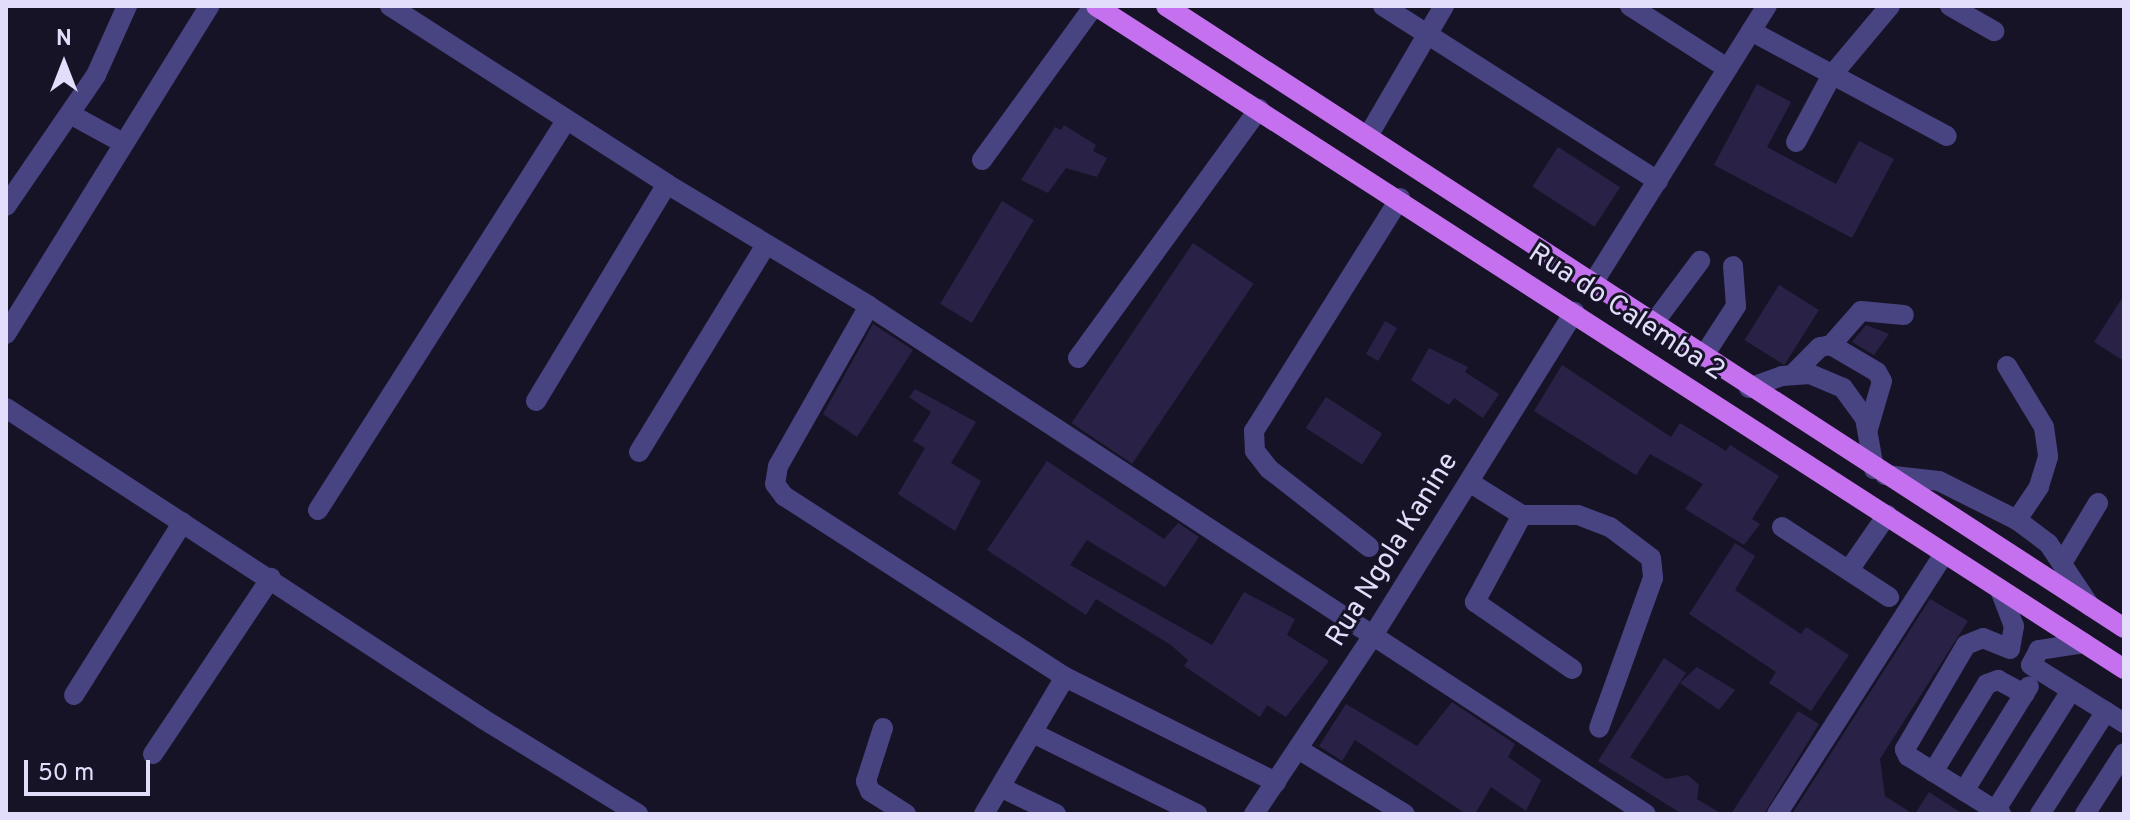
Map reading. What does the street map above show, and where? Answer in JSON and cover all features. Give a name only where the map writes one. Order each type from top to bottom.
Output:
[{"type":"main road","name":"Rua do Calemba 2","points":[[1095,6],[1400,198],[1887,515],[1943,555],[2124,669]]},
{"type":"main road","name":"Rua do Calemba 2","points":[[1166,6],[1878,472],[2124,628]]},
{"type":"street","points":[[6,206],[102,63],[127,6]]},
{"type":"street","points":[[6,334],[209,6]]},
{"type":"street","points":[[390,6],[667,184],[869,306],[1646,814]]},
{"type":"street","points":[[982,160],[1095,6]]},
{"type":"street","points":[[1383,6],[1658,181]]},
{"type":"street","points":[[1368,136],[1444,6]]},
{"type":"street","points":[[1630,6],[1727,68]]},
{"type":"street","points":[[1593,283],[1767,6]]},
{"type":"street","points":[[1796,142],[1832,75],[1890,6]]},
{"type":"street","points":[[1950,6],[1994,31]]},
{"type":"street","points":[[1751,31],[1947,136]]},
{"type":"street","points":[[1078,358],[1259,109]]},
{"type":"street","points":[[70,114],[123,143]]},
{"type":"street","points":[[318,510],[566,120]]},
{"type":"street","points":[[536,401],[667,184]]},
{"type":"street","points":[[1369,547],[1269,469],[1255,451],[1254,431],[1400,198]]},
{"type":"street","points":[[639,452],[766,245]]},
{"type":"street","points":[[1653,324],[1700,261]]},
{"type":"street","points":[[1703,357],[1736,306],[1733,266]]},
{"type":"street","points":[[869,306],[778,466],[775,484],[815,519],[1065,677],[1276,782]]},
{"type":"street","points":[[1793,374],[1820,347],[1831,345],[1861,311],[1904,315]]},
{"type":"street","name":"Rua Ngola Kanine","points":[[1254,814],[1372,637],[1574,312]]},
{"type":"street","points":[[1831,345],[1881,376],[1868,429]]},
{"type":"street","points":[[2007,366],[2044,427],[2048,457],[2039,487],[2017,520]]},
{"type":"street","points":[[1749,388],[1793,374],[1810,374],[1843,388],[1854,398],[1868,429],[1878,472],[1939,481],[2017,520],[2048,543],[2090,606]]},
{"type":"street","points":[[6,408],[483,719],[638,814]]},
{"type":"street","points":[[1469,482],[1522,515],[1578,515],[1633,540],[1651,558],[1653,578],[1599,728]]},
{"type":"street","points":[[2062,563],[2098,503]]},
{"type":"street","points":[[1522,515],[1475,602],[1572,669]]},
{"type":"street","points":[[1849,570],[1887,515]]},
{"type":"street","points":[[74,695],[183,522]]},
{"type":"street","points":[[1782,527],[1889,597]]},
{"type":"street","points":[[1777,814],[1943,555]]},
{"type":"street","points":[[153,754],[271,578]]},
{"type":"street","points":[[2000,590],[2014,626],[2010,649],[1983,638],[1966,645],[1908,741],[1908,756],[1998,812],[2071,691]]},
{"type":"street","points":[[2084,643],[2039,650],[2031,660],[2038,672],[2124,723]]},
{"type":"street","points":[[1964,791],[2038,672]]},
{"type":"street","points":[[984,814],[1035,734],[1065,677]]},
{"type":"street","points":[[1933,772],[1987,684],[1998,680],[2024,694]]},
{"type":"street","points":[[2040,814],[2106,711]]},
{"type":"street","points":[[883,728],[866,781],[870,791],[906,814]]},
{"type":"street","points":[[1035,734],[1197,814]]},
{"type":"street","points":[[1298,749],[1405,814]]},
{"type":"street","points":[[2085,814],[2124,753]]},
{"type":"street","points":[[1002,788],[1056,814]]},
{"type":"building","points":[[1757,84],[1791,102],[1767,147],[1836,184],[1859,141],[1894,159],[1852,238],[1714,165]]},
{"type":"building","points":[[1064,125],[1096,145],[1093,151],[1107,158],[1097,177],[1066,168],[1048,193],[1021,180],[1055,127],[1061,130]]},
{"type":"building","points":[[1558,147],[1620,187],[1594,227],[1532,186]]},
{"type":"building","points":[[1002,201],[1034,220],[972,323],[940,304]]},
{"type":"building","points":[[1193,243],[1254,284],[1132,464],[1072,423]]},
{"type":"building","points":[[1779,285],[1819,310],[1784,365],[1745,340]]},
{"type":"building","points":[[2124,295],[2124,361],[2094,342]]},
{"type":"building","points":[[1385,321],[1397,328],[1378,361],[1366,354]]},
{"type":"building","points":[[873,324],[913,350],[857,437],[823,414]]},
{"type":"building","points":[[1866,325],[1889,334],[1874,355],[1852,342]]},
{"type":"building","points":[[1429,348],[1468,367],[1465,372],[1499,394],[1483,418],[1454,398],[1449,405],[1411,380]]},
{"type":"building","points":[[1562,365],[1671,437],[1680,423],[1726,451],[1730,445],[1779,476],[1752,519],[1760,524],[1744,545],[1685,509],[1703,484],[1650,454],[1636,475],[1534,411]]},
{"type":"building","points":[[915,389],[976,422],[951,463],[981,481],[955,531],[898,494],[925,448],[913,441],[931,412],[909,397]]},
{"type":"building","points":[[1326,397],[1382,433],[1362,465],[1306,428]]},
{"type":"building","points":[[1047,461],[1164,539],[1178,523],[1199,537],[1165,587],[1087,540],[1070,565],[1212,645],[1244,592],[1295,619],[1287,635],[1329,661],[1286,717],[1267,705],[1260,717],[1184,666],[1188,660],[1171,645],[1096,599],[1086,615],[987,550]]},
{"type":"building","points":[[1735,543],[1755,556],[1735,590],[1801,634],[1806,627],[1849,655],[1811,711],[1769,683],[1776,672],[1689,614]]},
{"type":"building","points":[[1930,599],[1968,621],[1880,759],[1885,796],[1913,814],[1792,814]]},
{"type":"building","points":[[1664,658],[1686,673],[1630,757],[1666,779],[1688,775],[1699,785],[1697,799],[1722,814],[1682,814],[1598,761]]},
{"type":"building","points":[[1697,667],[1735,690],[1719,710],[1680,683]]},
{"type":"building","points":[[1452,702],[1515,744],[1508,757],[1541,780],[1526,811],[1491,787],[1475,814],[1466,814],[1355,740],[1342,761],[1319,746],[1346,704],[1417,746]]},
{"type":"building","points":[[1798,711],[1819,724],[1764,814],[1731,814]]},
{"type":"building","points":[[1929,792],[1963,814],[1915,814]]}]
